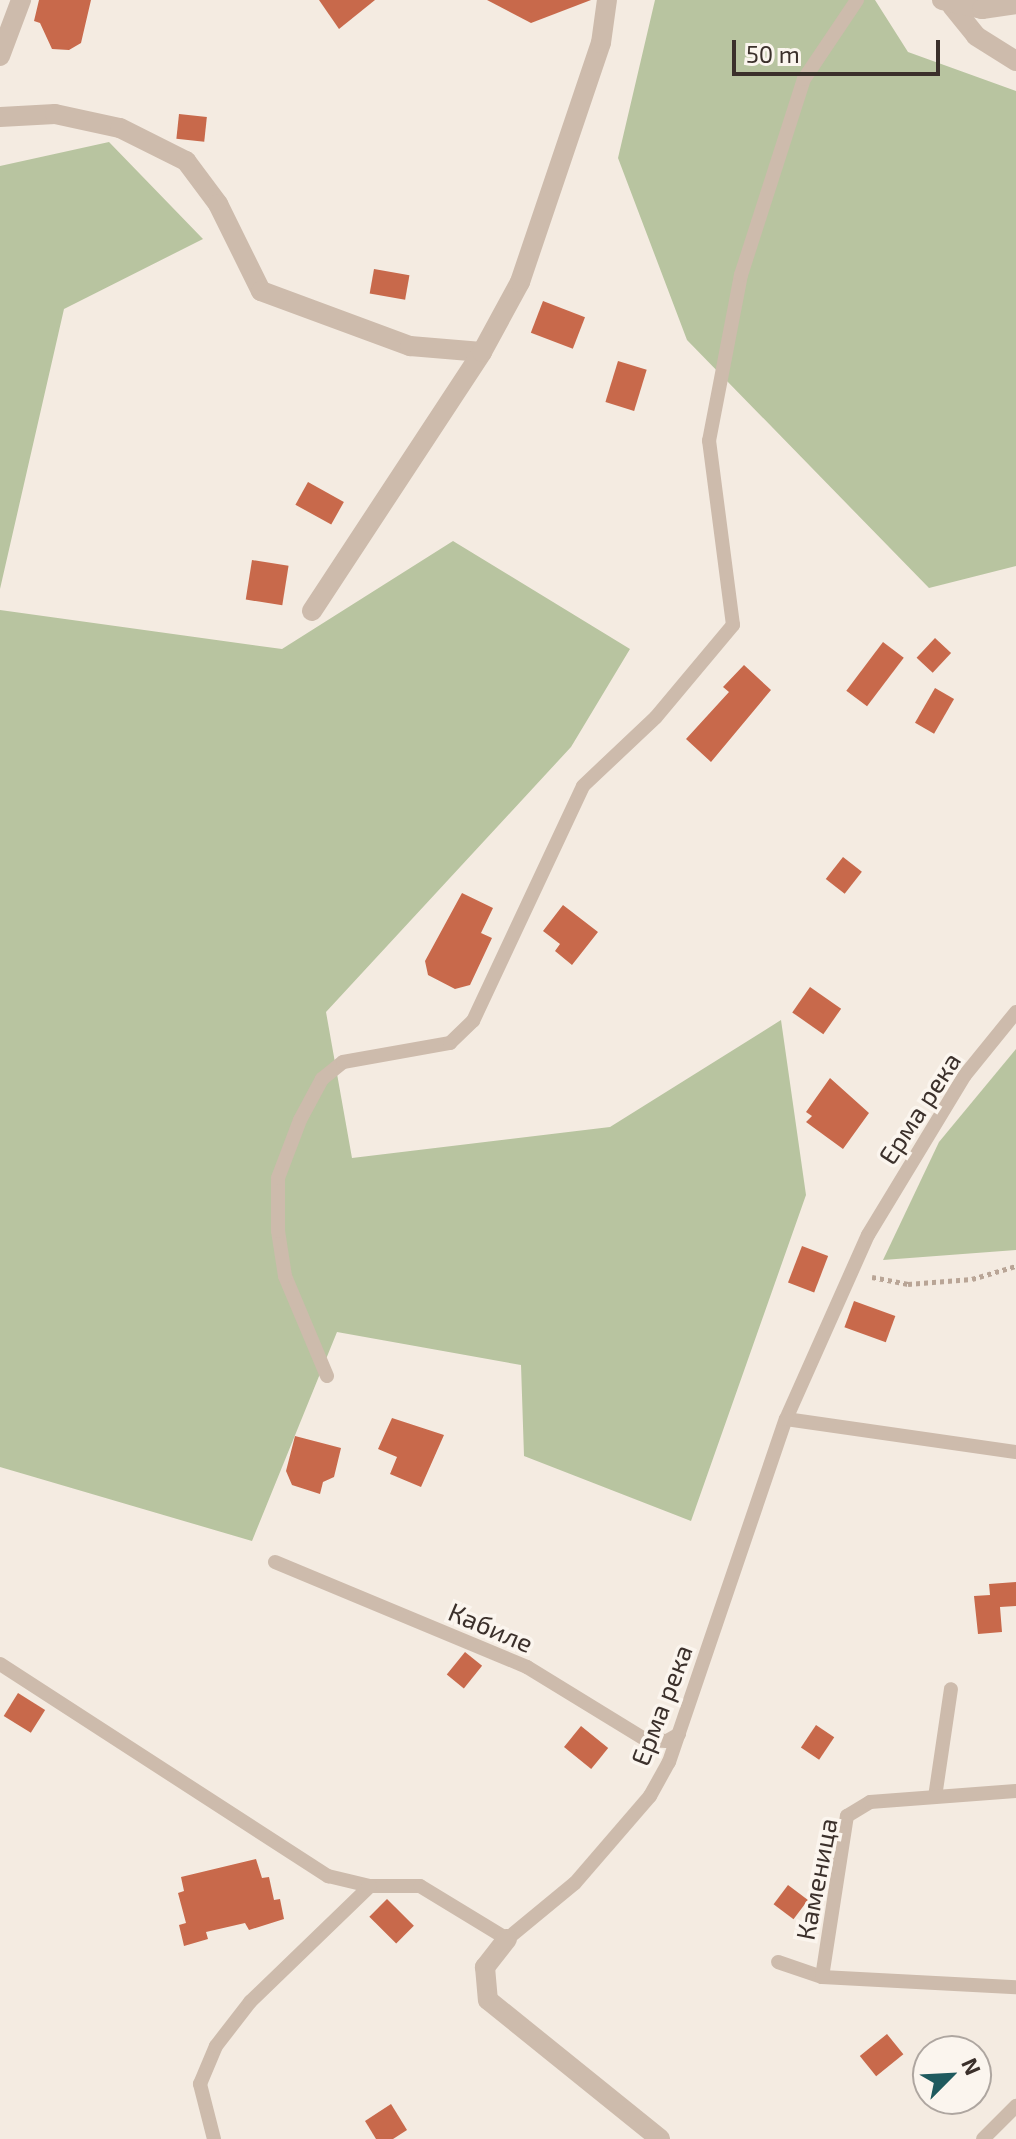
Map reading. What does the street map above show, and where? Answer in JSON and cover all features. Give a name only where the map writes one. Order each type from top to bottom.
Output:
[{"type":"street","points":[[0,56],[21,0]]},
{"type":"street","points":[[312,611],[482,352],[520,282],[601,43],[607,0]]},
{"type":"street","points":[[947,3],[982,9],[1016,4]]},
{"type":"street","points":[[947,3],[976,36],[1016,61]]},
{"type":"street","points":[[0,117],[55,114],[120,128],[186,161],[218,204],[261,291],[410,346],[482,352]]},
{"type":"street","points":[[507,1939],[485,1967],[488,2000],[660,2139]]},
{"type":"lane","points":[[327,1376],[285,1276],[278,1231],[278,1178],[300,1120],[322,1079],[343,1062],[450,1043],[473,1021],[583,786],[656,717],[733,625],[709,441],[741,275],[804,79],[857,0]]},
{"type":"lane","name":"Ерма река","points":[[507,1939],[575,1883],[650,1796],[679,1734],[786,1419],[868,1235],[965,1075],[1016,1012]]},
{"type":"lane","points":[[786,1419],[1016,1452]]},
{"type":"lane","name":"Кабиле","points":[[275,1562],[527,1667],[646,1740],[667,1741],[679,1734]]},
{"type":"lane","points":[[0,1664],[328,1876],[370,1886],[420,1886],[507,1939]]},
{"type":"lane","points":[[935,1797],[951,1689]]},
{"type":"lane","name":"Каменица","points":[[822,1977],[847,1816],[870,1802],[1016,1791]]},
{"type":"lane","points":[[214,2139],[200,2084],[216,2046],[250,2002],[370,1886]]},
{"type":"lane","points":[[778,1962],[822,1977],[1016,1987]]},
{"type":"lane","points":[[983,2139],[1016,2106]]},
{"type":"path","points":[[851,1274],[908,1284],[972,1279],[1016,1266]]},
{"type":"green space","points":[[655,0],[875,0],[908,52],[1016,91],[1016,566],[929,588],[687,340],[618,158]]},
{"type":"green space","points":[[109,142],[203,239],[64,309],[0,589],[0,166]]},
{"type":"green space","points":[[453,541],[630,649],[571,747],[326,1012],[352,1158],[610,1127],[781,1020],[806,1195],[691,1521],[524,1456],[521,1365],[337,1332],[252,1541],[0,1467],[0,610],[282,649]]},
{"type":"green space","points":[[1016,1049],[1016,1250],[883,1260],[939,1142]]},
{"type":"building","points":[[39,0],[91,0],[81,43],[69,50],[52,49],[40,23],[34,21]]},
{"type":"building","points":[[319,0],[375,0],[339,29]]},
{"type":"building","points":[[487,0],[591,0],[531,23]]},
{"type":"building","points":[[179,114],[207,117],[204,142],[176,139]]},
{"type":"building","points":[[374,269],[409,275],[405,300],[370,294]]},
{"type":"building","points":[[543,301],[585,317],[573,349],[531,333]]},
{"type":"building","points":[[618,361],[647,370],[634,411],[605,402]]},
{"type":"building","points":[[308,482],[344,502],[331,525],[295,505]]},
{"type":"building","points":[[252,560],[289,566],[282,605],[246,600]]},
{"type":"building","points":[[935,638],[951,653],[933,673],[917,658]]},
{"type":"building","points":[[883,642],[904,658],[867,706],[846,691]]},
{"type":"building","points":[[744,665],[771,690],[711,762],[686,739],[729,692],[723,687]]},
{"type":"building","points":[[935,688],[954,699],[934,734],[915,723]]},
{"type":"building","points":[[843,857],[862,872],[845,894],[826,879]]},
{"type":"building","points":[[462,893],[493,908],[481,933],[492,938],[470,985],[455,989],[428,975],[425,961]]},
{"type":"building","points":[[563,905],[598,932],[572,965],[555,951],[560,944],[543,931]]},
{"type":"building","points":[[810,987],[841,1009],[823,1034],[792,1012]]},
{"type":"building","points":[[830,1078],[869,1113],[843,1149],[806,1122],[812,1116],[806,1112]]},
{"type":"building","points":[[802,1246],[828,1256],[814,1292],[788,1282]]},
{"type":"building","points":[[854,1301],[895,1316],[886,1342],[844,1327]]},
{"type":"building","points":[[392,1418],[444,1435],[421,1487],[390,1474],[397,1457],[378,1449]]},
{"type":"building","points":[[295,1436],[341,1448],[334,1477],[323,1482],[320,1494],[292,1485],[286,1471]]},
{"type":"building","points":[[1016,1582],[1016,1606],[1000,1607],[1002,1632],[978,1634],[974,1596],[990,1595],[989,1584]]},
{"type":"building","points":[[465,1652],[482,1666],[464,1688],[447,1675]]},
{"type":"building","points":[[18,1693],[45,1710],[31,1733],[4,1716]]},
{"type":"building","points":[[816,1725],[834,1737],[819,1760],[801,1747]]},
{"type":"building","points":[[581,1726],[608,1748],[591,1769],[564,1747]]},
{"type":"building","points":[[256,1859],[262,1878],[269,1877],[274,1900],[280,1899],[284,1919],[249,1930],[245,1923],[206,1932],[208,1939],[184,1946],[179,1925],[186,1923],[178,1893],[184,1891],[181,1877]]},
{"type":"building","points":[[788,1885],[808,1900],[794,1919],[774,1904]]},
{"type":"building","points":[[387,1899],[414,1926],[396,1944],[369,1917]]},
{"type":"building","points":[[887,2034],[903,2054],[876,2076],[860,2056]]},
{"type":"building","points":[[391,2104],[407,2130],[393,2139],[376,2139],[365,2121]]}]
